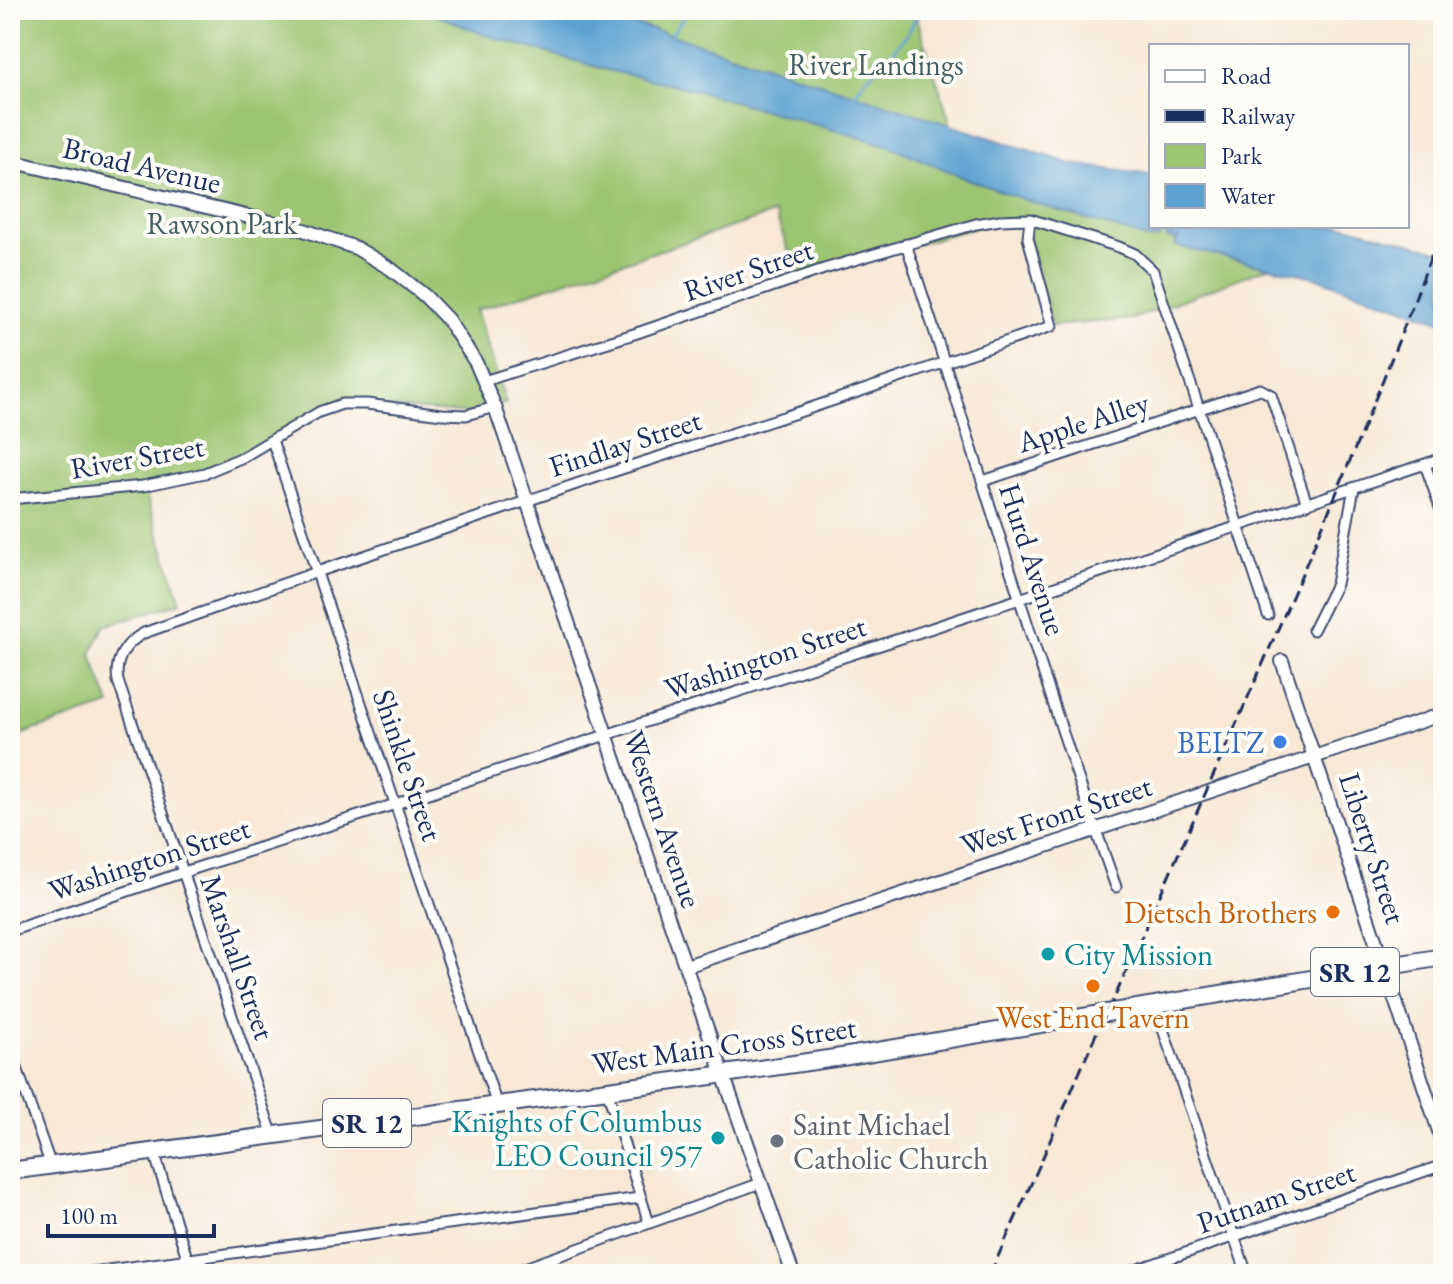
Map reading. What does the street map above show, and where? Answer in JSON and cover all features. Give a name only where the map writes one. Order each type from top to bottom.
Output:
[{"type":"highway","name":"West Main Cross Street","points":[[10,1171],[842,1057],[1443,957]]},
{"type":"main road","name":"Broad Avenue","points":[[10,161],[301,229],[356,248],[391,269],[437,308],[467,348],[484,381]]},
{"type":"main road","name":"Western Avenue","points":[[484,381],[793,1274]]},
{"type":"main road","name":"Liberty Street","points":[[1282,661],[1443,1143]]},
{"type":"main road","name":"West Front Street","points":[[686,966],[1443,714]]},
{"type":"street","name":"River Street","points":[[484,381],[906,244],[993,221],[1030,219]]},
{"type":"street","points":[[1030,219],[1135,254],[1153,271],[1268,615]]},
{"type":"street","name":"Findlay Street","points":[[120,658],[129,643],[144,633],[1052,326],[1028,238],[1030,219]]},
{"type":"street","name":"Hurd Avenue","points":[[906,244],[1019,599],[1116,887]]},
{"type":"street","name":"Apple Alley","points":[[983,481],[1260,389],[1271,395],[1307,504]]},
{"type":"street","name":"River Street","points":[[10,499],[163,482],[221,468],[319,412],[342,404],[466,415],[495,407]]},
{"type":"street","name":"Shinkle Street","points":[[272,440],[497,1105]]},
{"type":"street","name":"Washington Street","points":[[10,931],[1443,458]]},
{"type":"street","points":[[1425,464],[1443,516]]},
{"type":"street","points":[[1313,630],[1336,584],[1354,488]]},
{"type":"street","name":"Marshall Street","points":[[120,658],[118,681],[273,1136]]},
{"type":"street","points":[[1155,1006],[1247,1274]]},
{"type":"street","points":[[10,1048],[51,1166]]},
{"type":"street","points":[[607,1090],[649,1223]]},
{"type":"street","points":[[154,1152],[192,1274]]},
{"type":"street","name":"Putnam Street","points":[[1124,1274],[1443,1165]]},
{"type":"street","points":[[508,1274],[761,1183]]},
{"type":"street","points":[[78,1274],[640,1198]]},
{"type":"green space","name":"Rawson Park","points":[[10,10],[923,10],[917,18],[951,125],[949,139],[1149,225],[1149,228],[1297,234],[1269,267],[1132,319],[1052,326],[1023,219],[1000,220],[798,278],[775,213],[476,310],[506,403],[474,414],[342,404],[221,468],[143,486],[181,602],[104,626],[91,654],[110,705],[10,738]]},
{"type":"water","points":[[424,10],[576,10],[659,31],[1072,164],[1149,175],[1149,228],[1354,228],[1443,252],[1443,322],[1314,277],[1179,247],[1175,245],[1180,235],[1175,241],[1172,236],[1169,240],[1167,230],[1162,229],[1160,238],[1149,239],[1028,201],[890,146],[485,35]]},
{"type":"waterway","points":[[670,36],[689,10]]},
{"type":"waterway","points":[[855,95],[865,79],[889,57],[907,34],[920,10]]},
{"type":"railway","points":[[990,1274],[1286,611],[1406,322],[1443,224]]},
{"type":"place","name":"BELTZ","points":[[1280,742]]},
{"type":"place","name":"Dietsch Brothers","points":[[1333,912]]},
{"type":"place","name":"City Mission","points":[[1048,954]]},
{"type":"place","name":"West End Tavern","points":[[1093,986]]},
{"type":"place","name":"Knights of Columbus LEO Council 957","points":[[718,1138]]},
{"type":"place","name":"Saint Michael Catholic Church","points":[[777,1141]]},
{"type":"park label","name":"River Landings","points":[[876,64]]}]
